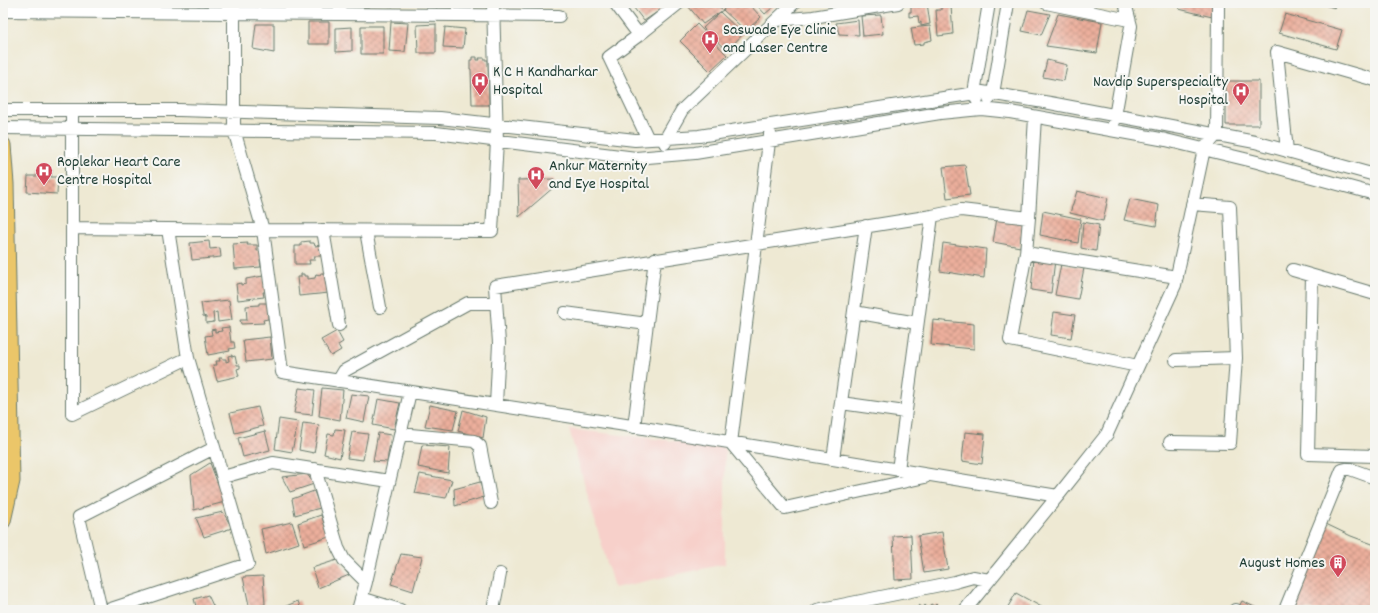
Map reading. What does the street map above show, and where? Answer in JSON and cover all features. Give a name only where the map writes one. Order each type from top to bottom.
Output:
[{"type":"main road","points":[[3,145],[7,481],[3,521]]},
{"type":"street","points":[[72,228],[492,231],[497,141],[493,3]]},
{"type":"street","points":[[615,3],[639,35]]},
{"type":"street","points":[[662,156],[666,138],[682,110],[794,3]]},
{"type":"street","points":[[777,20],[813,17],[898,3]]},
{"type":"street","points":[[981,109],[974,93],[989,3]]},
{"type":"street","points":[[981,109],[993,94],[1008,3]]},
{"type":"street","points":[[1046,3],[1129,20]]},
{"type":"street","points":[[1112,131],[1131,26],[1125,3]]},
{"type":"street","points":[[648,139],[609,57],[639,35],[676,4]]},
{"type":"street","points":[[965,610],[1107,434],[1175,285],[1204,149],[1217,134],[1218,5]]},
{"type":"street","points":[[234,8],[234,130],[263,230],[282,372],[634,427],[1058,496]]},
{"type":"street","points":[[3,11],[234,8],[493,16],[560,16]]},
{"type":"street","points":[[1287,151],[1277,52],[1375,80]]},
{"type":"street","points":[[3,110],[234,112],[440,118],[635,140],[700,136],[982,92],[1050,103],[1255,142],[1375,175]]},
{"type":"street","points":[[3,128],[436,133],[636,158],[695,153],[940,113],[981,109],[1010,112],[1166,140],[1257,162],[1375,194]]},
{"type":"street","points":[[72,110],[72,414],[188,358]]},
{"type":"street","points":[[1035,117],[1026,253],[1010,340],[1138,366]]},
{"type":"street","points":[[772,124],[758,243],[731,443],[785,508],[931,476]]},
{"type":"street","points":[[1170,442],[1230,443],[1236,358],[1230,208],[1192,204]]},
{"type":"street","points":[[496,405],[499,343],[495,286],[655,259],[932,216],[961,210],[1029,218]]},
{"type":"street","points":[[898,470],[932,216]]},
{"type":"street","points":[[833,459],[866,226]]},
{"type":"street","points":[[108,610],[248,564],[188,358],[168,229]]},
{"type":"street","points":[[323,230],[339,325]]},
{"type":"street","points":[[366,231],[380,307]]},
{"type":"street","points":[[1026,253],[1177,277]]},
{"type":"street","points":[[634,427],[655,259]]},
{"type":"street","points":[[1293,270],[1375,294]]},
{"type":"street","points":[[1312,276],[1308,454],[1375,456]]},
{"type":"street","points":[[338,380],[344,371],[468,303],[496,303]]},
{"type":"street","points":[[854,312],[918,323]]},
{"type":"street","points":[[565,313],[647,324]]},
{"type":"street","points":[[1176,360],[1236,358]]},
{"type":"street","points":[[358,610],[366,582],[410,392]]},
{"type":"street","points":[[841,403],[905,412]]},
{"type":"street","points":[[400,434],[474,441],[477,443],[480,446],[491,503]]},
{"type":"street","points":[[101,610],[79,517],[214,448]]},
{"type":"street","points":[[223,477],[273,463],[389,480]]},
{"type":"street","points":[[315,469],[338,548],[344,560],[366,582]]},
{"type":"street","points":[[1285,610],[1342,470],[1346,469],[1375,478]]},
{"type":"street","points":[[492,610],[500,574]]},
{"type":"street","points":[[817,610],[973,577],[989,580]]},
{"type":"street","points":[[361,598],[400,610]]},
{"type":"shaded area","points":[[569,429],[725,447],[725,564],[614,588]]},
{"type":"building","points":[[630,3],[668,3],[669,4],[644,21]]},
{"type":"building","points":[[692,3],[715,3],[723,10],[703,24],[688,6]]},
{"type":"building","points":[[731,3],[748,3],[761,17],[746,31],[723,10]]},
{"type":"building","points":[[755,3],[778,3],[765,14]]},
{"type":"building","points":[[927,3],[930,24],[921,26],[918,16],[909,17],[909,12],[911,12],[911,5]]},
{"type":"building","points":[[1179,3],[1216,3],[1212,17],[1179,9]]},
{"type":"building","points":[[1317,3],[1336,3],[1335,8]]},
{"type":"building","points":[[941,6],[951,6],[953,34],[938,36],[936,10],[941,10]]},
{"type":"building","points":[[1028,10],[1050,14],[1041,35],[1022,31]]},
{"type":"building","points":[[720,12],[743,34],[727,51],[703,28]]},
{"type":"building","points":[[1058,14],[1102,22],[1097,53],[1046,46]]},
{"type":"building","points":[[1285,14],[1342,30],[1336,49],[1279,33]]},
{"type":"building","points":[[881,15],[883,34],[863,36],[861,16]]},
{"type":"building","points":[[858,20],[859,35],[839,34],[836,23]]},
{"type":"building","points":[[308,22],[329,22],[329,44],[308,44]]},
{"type":"building","points":[[391,22],[408,23],[405,52],[389,51]]},
{"type":"building","points":[[256,24],[274,24],[274,53],[253,49]]},
{"type":"building","points":[[436,24],[436,53],[418,53],[417,25]]},
{"type":"building","points":[[697,24],[727,55],[710,71],[680,41]]},
{"type":"building","points":[[361,26],[383,26],[383,54],[361,54]]},
{"type":"building","points":[[930,26],[932,40],[924,42],[924,44],[914,45],[911,28]]},
{"type":"building","points":[[352,27],[352,51],[336,52],[336,28]]},
{"type":"building","points":[[445,27],[465,29],[463,48],[443,47]]},
{"type":"building","points":[[472,57],[477,57],[477,60],[480,60],[479,58],[485,58],[485,60],[488,60],[489,105],[472,105],[470,60],[472,60]]},
{"type":"building","points":[[1047,60],[1067,65],[1064,81],[1043,77]]},
{"type":"building","points":[[1226,81],[1259,81],[1259,125],[1226,125]]},
{"type":"building","points":[[965,165],[970,195],[947,198],[943,167]]},
{"type":"building","points":[[38,169],[52,170],[51,177],[58,177],[57,194],[27,192],[28,176],[37,176]]},
{"type":"building","points":[[554,179],[554,187],[519,217],[518,180]]},
{"type":"building","points":[[1077,191],[1108,198],[1103,221],[1070,213]]},
{"type":"building","points":[[1130,199],[1159,205],[1156,226],[1124,220]]},
{"type":"building","points":[[1043,211],[1081,219],[1078,243],[1040,235]]},
{"type":"building","points":[[997,218],[1023,222],[1020,247],[993,242]]},
{"type":"building","points":[[1083,222],[1099,225],[1096,251],[1081,248]]},
{"type":"building","points":[[209,241],[210,249],[220,248],[221,257],[192,260],[190,243]]},
{"type":"building","points":[[310,241],[310,243],[314,243],[315,246],[322,245],[323,256],[314,256],[315,260],[309,260],[310,264],[295,264],[295,246],[301,246],[301,242]]},
{"type":"building","points":[[248,243],[247,245],[257,245],[257,251],[264,250],[265,260],[260,260],[261,267],[235,269],[233,244]]},
{"type":"building","points":[[943,243],[986,249],[984,278],[940,271]]},
{"type":"building","points":[[1034,258],[1055,260],[1051,293],[1031,290]]},
{"type":"building","points":[[1061,264],[1084,268],[1078,299],[1055,295]]},
{"type":"building","points":[[323,273],[323,275],[327,275],[329,293],[299,296],[297,277],[301,277],[301,274],[304,274],[304,276],[308,276],[308,279],[315,278],[316,274],[320,275]]},
{"type":"building","points":[[263,276],[267,292],[263,292],[264,297],[238,300],[236,284],[246,284],[246,279]]},
{"type":"building","points":[[229,300],[232,320],[218,322],[217,312],[213,313],[214,322],[206,323],[206,317],[203,316],[201,303]]},
{"type":"building","points":[[259,303],[267,303],[268,319],[263,320],[264,323],[241,324],[240,320],[247,320],[246,306],[259,305]]},
{"type":"building","points":[[1054,312],[1075,315],[1071,338],[1051,335]]},
{"type":"building","points":[[933,320],[974,324],[974,349],[931,345]]},
{"type":"building","points":[[229,327],[231,342],[234,342],[235,348],[229,349],[230,351],[208,355],[205,336],[212,335],[211,330],[215,329],[215,332],[222,331],[221,328]]},
{"type":"building","points":[[337,331],[343,342],[338,345],[341,350],[331,356],[321,340]]},
{"type":"building","points":[[270,337],[272,359],[246,362],[243,340]]},
{"type":"building","points":[[232,355],[232,357],[235,356],[237,365],[240,365],[240,368],[237,369],[239,376],[217,381],[213,365],[217,365],[216,361],[220,361],[219,358],[226,359],[226,362],[229,361],[228,356]]},
{"type":"building","points":[[299,388],[315,390],[312,415],[294,413]]},
{"type":"building","points":[[322,388],[343,390],[340,420],[319,416]]},
{"type":"building","points":[[351,394],[369,396],[364,422],[346,418]]},
{"type":"building","points":[[378,399],[400,403],[394,429],[373,425]]},
{"type":"building","points":[[430,405],[458,411],[453,430],[425,426]]},
{"type":"building","points":[[258,407],[263,426],[235,433],[230,413]]},
{"type":"building","points":[[463,410],[486,417],[483,438],[458,431]]},
{"type":"building","points":[[279,419],[298,422],[292,452],[275,449]]},
{"type":"building","points":[[303,423],[319,425],[314,453],[299,450]]},
{"type":"building","points":[[335,429],[345,430],[340,458],[324,454],[328,434],[334,435]]},
{"type":"building","points":[[265,431],[270,450],[243,457],[238,438]]},
{"type":"building","points":[[352,432],[368,434],[363,460],[347,458]]},
{"type":"building","points":[[965,432],[985,434],[982,464],[962,461]]},
{"type":"building","points":[[378,433],[391,435],[387,462],[373,461]]},
{"type":"building","points":[[422,445],[450,447],[448,473],[418,467]]},
{"type":"building","points":[[210,463],[225,502],[194,510],[191,475]]},
{"type":"building","points":[[307,474],[314,484],[290,492],[282,477]]},
{"type":"building","points":[[420,474],[452,480],[446,498],[415,493]]},
{"type":"building","points":[[480,482],[484,497],[455,506],[454,489]]},
{"type":"building","points":[[314,491],[320,508],[295,515],[292,499]]},
{"type":"building","points":[[223,512],[232,528],[204,537],[196,518]]},
{"type":"building","points":[[321,515],[329,537],[304,545],[298,523]]},
{"type":"building","points":[[292,522],[299,543],[266,554],[261,529]]},
{"type":"building","name":"August Homes","points":[[1326,524],[1375,545],[1375,610],[1286,610]]},
{"type":"building","points":[[942,532],[948,569],[924,573],[918,536]]},
{"type":"building","points":[[911,535],[913,579],[895,580],[893,536]]},
{"type":"building","points":[[401,554],[422,557],[413,591],[391,584]]},
{"type":"building","points":[[337,560],[349,575],[318,588],[312,568]]},
{"type":"building","points":[[263,576],[265,604],[256,610],[250,610],[243,577]]},
{"type":"building","points":[[1016,593],[1047,610],[1006,610]]},
{"type":"building","points":[[208,595],[215,610],[197,610],[194,599]]},
{"type":"building","points":[[298,601],[301,610],[277,610]]},
{"type":"building","name":"August Homes","points":[[1242,601],[1261,610],[1237,610]]},
{"type":"building","points":[[931,604],[934,606],[936,604],[942,610],[910,610],[913,607],[916,609],[919,605],[923,608],[925,605],[928,608]]},
{"type":"place","name":"Saswade Eye Clinic and Laser Centre","points":[[710,54]]},
{"type":"place","name":"K C H Kandharkar Hospital","points":[[480,96]]},
{"type":"place","name":"Navdip Superspeciality Hospital","points":[[1241,106]]},
{"type":"place","name":"Roplekar Heart Care Centre Hospital","points":[[44,186]]},
{"type":"place","name":"Ankur Maternity and Eye Hospital","points":[[536,190]]},
{"type":"place","name":"August Homes","points":[[1338,578]]}]
